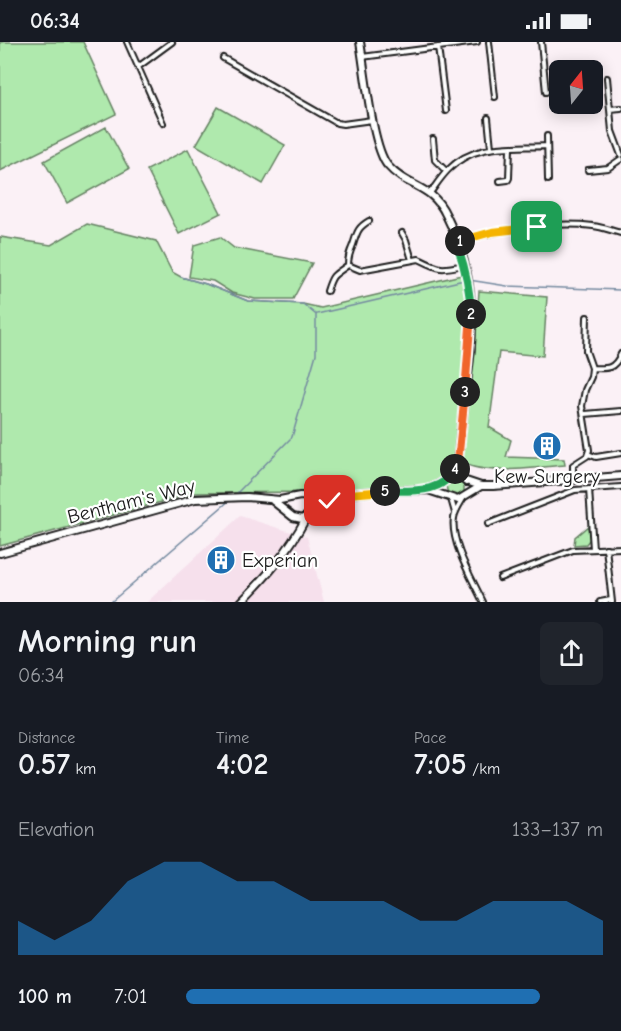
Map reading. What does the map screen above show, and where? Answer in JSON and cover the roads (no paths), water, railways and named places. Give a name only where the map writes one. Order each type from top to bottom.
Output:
[{"type":"street","points":[[127,42],[163,123]]},
{"type":"street","points":[[138,67],[172,42]]},
{"type":"street","points":[[360,42],[373,120],[383,159],[393,172],[437,199],[446,214],[465,265],[470,295],[471,329],[458,462],[444,487],[455,513]]},
{"type":"street","points":[[362,57],[477,42]]},
{"type":"street","points":[[489,42],[495,96]]},
{"type":"street","points":[[541,42],[546,92]]},
{"type":"street","points":[[438,47],[446,111]]},
{"type":"street","points":[[223,58],[337,123],[373,120]]},
{"type":"street","points":[[607,78],[613,139],[621,154]]},
{"type":"street","points":[[610,109],[621,108]]},
{"type":"street","points":[[488,118],[491,148]]},
{"type":"street","points":[[547,136],[548,180]]},
{"type":"street","points":[[433,139],[435,160],[446,171]]},
{"type":"street","points":[[430,193],[446,171],[470,153],[491,148],[547,146]]},
{"type":"street","points":[[500,181],[509,178],[510,148]]},
{"type":"street","points":[[588,170],[608,168],[621,159]]},
{"type":"street","points":[[348,265],[349,251],[353,247],[358,228],[369,221]]},
{"type":"street","points":[[456,242],[492,232],[537,227],[581,225],[621,233]]},
{"type":"street","points":[[402,233],[412,260]]},
{"type":"street","points":[[348,265],[360,270],[419,259],[441,269],[465,265]]},
{"type":"street","points":[[327,291],[335,273],[348,265]]},
{"type":"street","points":[[587,317],[586,351],[592,368],[582,406],[585,414],[588,454]]},
{"type":"street","points":[[592,368],[612,367],[617,363],[621,354]]},
{"type":"street","points":[[585,414],[621,411]]},
{"type":"street","points":[[588,454],[596,457],[621,453]]},
{"type":"street","points":[[573,480],[574,463],[588,454]]},
{"type":"street","points":[[458,462],[468,487],[455,513],[453,524],[455,536],[483,602]]},
{"type":"street","points":[[428,490],[456,476],[481,486],[621,476]]},
{"type":"street","points":[[293,540],[295,525],[288,504],[293,498],[428,490],[458,500],[481,486]]},
{"type":"street","points":[[488,524],[575,490],[621,487]]},
{"type":"street","points":[[589,489],[593,549]]},
{"type":"street","points":[[272,500],[299,519],[330,501],[349,494]]},
{"type":"street","points":[[241,602],[270,574],[308,515],[310,501],[304,496]]},
{"type":"street","name":"Bentham's Way","points":[[0,553],[195,499],[293,498]]},
{"type":"street","points":[[600,602],[612,601],[606,548]]},
{"type":"street","points":[[500,578],[573,550],[621,548]]},
{"type":"waterway","points":[[181,277],[206,284],[248,301],[303,304],[315,314]]},
{"type":"waterway","points":[[317,314],[464,280]]},
{"type":"waterway","points":[[469,280],[507,286],[621,290]]},
{"type":"waterway","points":[[236,494],[292,437],[316,354],[316,314]]},
{"type":"waterway","points":[[111,602],[230,500]]},
{"type":"place","name":"Kew Surgery","points":[[547,446]]},
{"type":"place","name":"Experian","points":[[221,560]]}]
